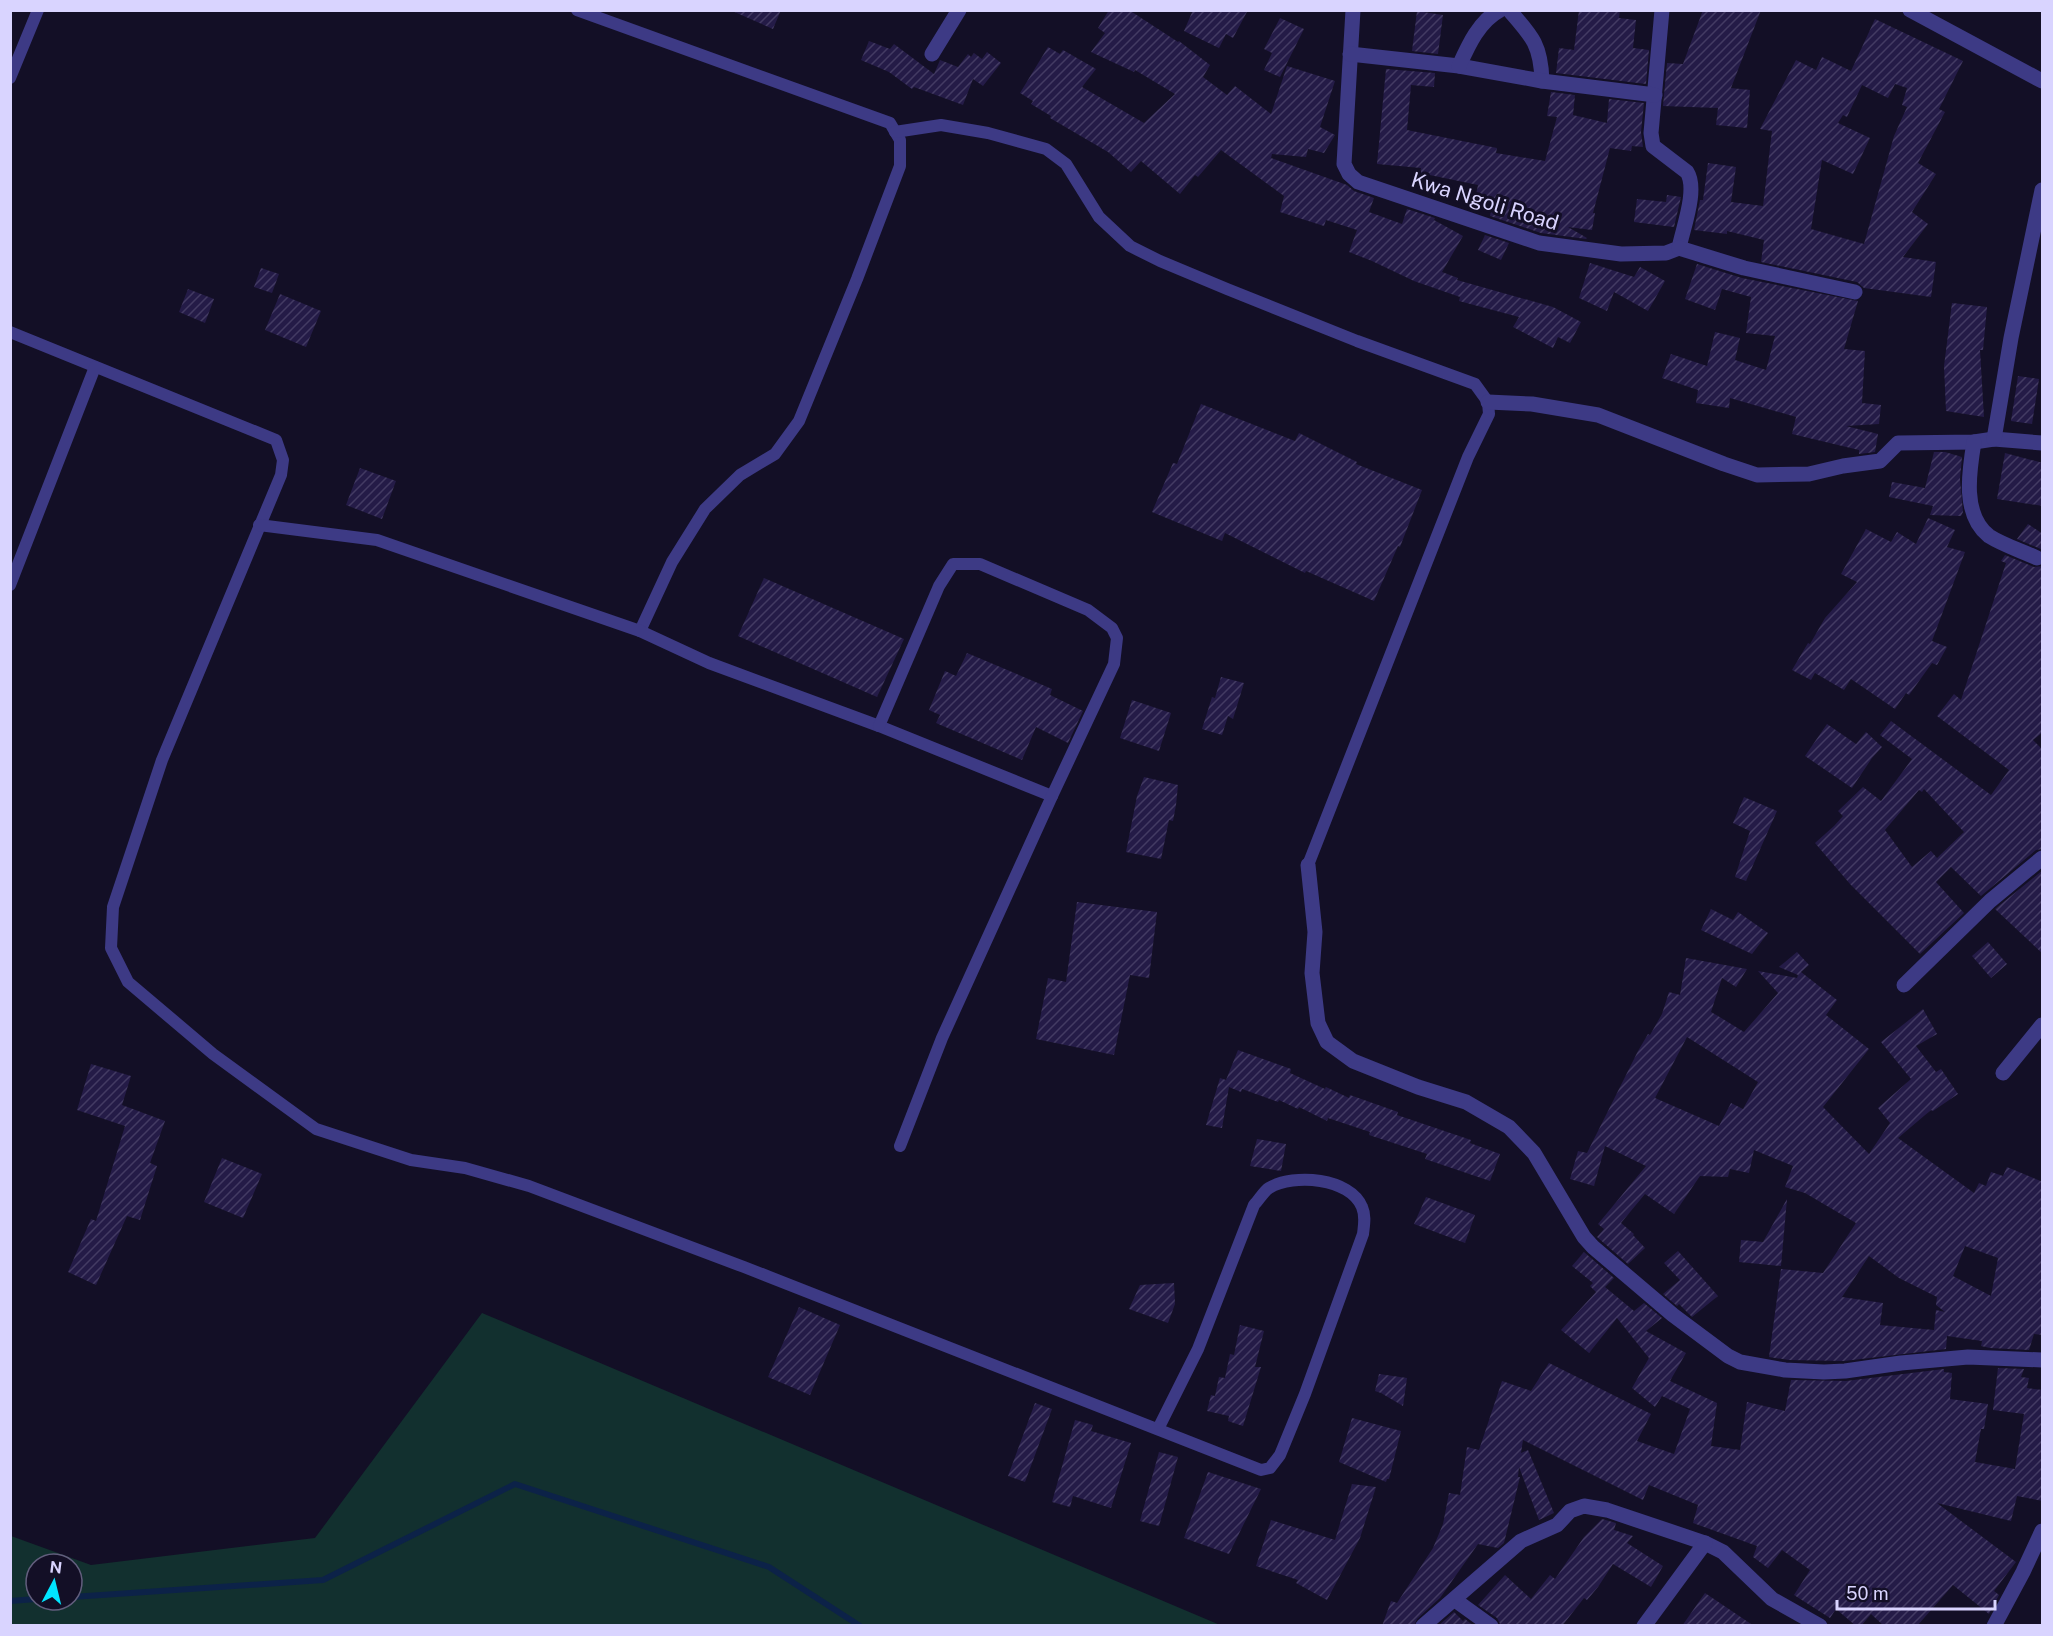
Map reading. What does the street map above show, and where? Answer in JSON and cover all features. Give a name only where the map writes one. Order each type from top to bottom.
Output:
[{"type":"street","points":[[932,54],[959,10]]},
{"type":"street","points":[[1353,10],[1350,54],[1459,66],[1542,81],[1655,96]]},
{"type":"street","points":[[1459,66],[1477,33],[1488,18],[1500,10]]},
{"type":"street","points":[[1509,10],[1534,39],[1542,62],[1542,81]]},
{"type":"street","points":[[1662,10],[1652,133],[1653,146],[1687,172],[1690,177],[1692,186],[1679,248],[1744,268],[1855,291]]},
{"type":"street","points":[[1910,10],[2043,81]]},
{"type":"street","name":"Kwa Ngoli Road","points":[[1350,54],[1344,164],[1349,174],[1358,182],[1539,243],[1621,254],[1666,253],[1679,248]]},
{"type":"street","points":[[1994,440],[2011,338],[2036,252],[2043,190]]},
{"type":"street","points":[[1488,402],[1532,404],[1598,415],[1757,475],[1809,474],[1880,461],[1898,443],[1994,440],[2043,443]]},
{"type":"street","points":[[1974,442],[1971,460],[1971,506],[1975,520],[1989,536],[2037,558]]},
{"type":"street","points":[[1904,986],[1990,901],[2043,858]]},
{"type":"street","points":[[1308,865],[1315,933],[1312,973],[1318,1023],[1327,1042],[1353,1061],[1418,1087],[1466,1102],[1509,1127],[1534,1153],[1584,1238],[1672,1315],[1728,1356],[1740,1362],[1806,1372],[1845,1371],[1968,1356],[2043,1360]]},
{"type":"street","points":[[2003,1073],[2043,1025]]},
{"type":"street","points":[[1423,1626],[1521,1541],[1557,1525],[1570,1511],[1584,1506],[1607,1510],[1723,1552],[1772,1599],[1820,1626]]},
{"type":"street","points":[[1994,1626],[2024,1572],[2043,1531]]},
{"type":"street","points":[[1644,1626],[1705,1544]]},
{"type":"street","points":[[1455,1600],[1491,1626]]},
{"type":"lane","points":[[10,78],[38,10]]},
{"type":"lane","points":[[577,10],[890,123],[900,140],[900,166],[800,421],[775,454],[740,475],[705,508],[672,562],[640,631]]},
{"type":"lane","points":[[895,132],[941,125],[988,133],[1046,149],[1066,164],[1099,217],[1130,246],[1238,294],[1475,384],[1488,402],[1489,414],[1468,457],[1308,865]]},
{"type":"lane","points":[[10,332],[276,440],[283,460],[281,475],[162,760],[112,907],[111,948],[128,982],[213,1054],[316,1130],[411,1160],[465,1168],[529,1186],[744,1267],[1261,1470],[1270,1468],[1280,1455],[1305,1394],[1363,1234],[1365,1218],[1361,1204],[1345,1190],[1324,1181],[1305,1179],[1285,1182],[1268,1188],[1254,1205],[1198,1349],[1158,1429]]},
{"type":"lane","points":[[10,585],[95,367]]},
{"type":"lane","points":[[259,525],[377,540],[640,631],[709,663],[879,726],[1052,796]]},
{"type":"lane","points":[[879,726],[939,586],[953,564],[980,564],[1088,610],[1112,628],[1117,638],[1114,664],[942,1038],[900,1146]]},
{"type":"green space","points":[[482,1313],[1220,1625],[11,1625],[11,1536],[55,1552],[24,1552],[24,1612],[84,1612],[84,1562],[91,1565],[315,1538]]},
{"type":"building","points":[[730,10],[781,10],[773,29]]},
{"type":"building","points":[[1109,10],[1129,10],[1179,41],[1210,65],[1203,77],[1227,95],[1235,86],[1271,114],[1287,66],[1335,81],[1320,127],[1335,135],[1324,153],[1308,149],[1306,157],[1272,154],[1271,158],[1347,185],[1354,191],[1374,198],[1369,212],[1402,224],[1407,209],[1435,218],[1434,220],[1463,236],[1442,272],[1458,278],[1457,280],[1553,307],[1581,322],[1570,343],[1558,337],[1553,348],[1513,327],[1519,317],[1459,301],[1460,297],[1414,281],[1349,252],[1357,230],[1326,220],[1324,226],[1280,212],[1284,196],[1221,150],[1198,177],[1195,175],[1180,194],[1141,161],[1131,172],[1108,152],[1050,118],[1051,116],[1031,104],[1033,101],[1020,93],[1048,47],[1060,54],[1063,50],[1096,69],[1082,87],[1144,123],[1175,94],[1135,70],[1134,72],[1091,52],[1105,33],[1098,28]]},
{"type":"building","points":[[1193,10],[1248,10],[1233,38],[1226,34],[1219,48],[1184,31]]},
{"type":"building","points":[[1579,10],[1620,10],[1619,18],[1636,20],[1633,48],[1649,50],[1646,84],[1556,73],[1559,48],[1574,50]]},
{"type":"building","points":[[1703,10],[1761,10],[1731,88],[1750,90],[1747,128],[1716,125],[1718,108],[1663,106],[1667,63],[1683,64]]},
{"type":"building","points":[[1417,11],[1443,15],[1438,54],[1412,51]]},
{"type":"building","points":[[1280,18],[1304,29],[1280,77],[1264,70],[1272,53],[1264,49]]},
{"type":"building","points":[[1875,19],[1963,61],[1939,109],[1945,112],[1918,163],[1936,174],[1912,212],[1928,224],[1903,257],[1936,262],[1931,297],[1864,288],[1857,282],[1761,262],[1764,240],[1727,231],[1727,234],[1694,230],[1700,200],[1703,200],[1708,163],[1736,167],[1731,202],[1763,206],[1772,131],[1760,129],[1796,60],[1816,70],[1822,57],[1851,71]],"holes":[[[1895,84],[1907,88],[1902,105],[1907,107],[1894,136],[1864,244],[1811,229],[1822,160],[1853,174],[1870,138],[1838,123],[1843,115],[1847,117],[1862,85],[1888,98]]]},
{"type":"building","points":[[869,41],[890,49],[894,44],[934,74],[940,60],[958,67],[968,54],[971,57],[974,53],[982,59],[987,52],[1001,63],[983,86],[973,79],[963,105],[914,87],[912,89],[889,72],[861,60]]},
{"type":"building","points":[[1386,69],[1435,73],[1434,87],[1411,85],[1407,130],[1497,148],[1496,153],[1545,161],[1557,117],[1547,116],[1551,92],[1575,95],[1573,115],[1607,123],[1609,99],[1644,103],[1641,132],[1643,147],[1632,146],[1631,151],[1610,148],[1593,213],[1595,213],[1592,230],[1568,227],[1586,239],[1541,233],[1490,216],[1492,203],[1475,199],[1478,185],[1420,173],[1421,168],[1377,164]]},
{"type":"building","points":[[1667,195],[1681,197],[1674,227],[1634,222],[1637,199],[1666,202]]},
{"type":"building","points":[[1485,235],[1509,243],[1501,260],[1478,250]]},
{"type":"building","points":[[1590,263],[1634,277],[1640,267],[1665,281],[1648,311],[1614,292],[1607,311],[1579,298]]},
{"type":"building","points":[[1697,264],[1742,278],[1858,301],[1844,349],[1865,351],[1862,403],[1881,405],[1879,424],[1846,426],[1878,434],[1875,452],[1859,454],[1859,450],[1792,434],[1796,417],[1730,398],[1729,408],[1696,403],[1698,390],[1662,378],[1671,354],[1707,366],[1715,332],[1740,338],[1735,360],[1766,370],[1775,336],[1746,333],[1751,297],[1722,289],[1715,310],[1685,299]]},
{"type":"building","points":[[261,268],[279,274],[272,293],[254,287]]},
{"type":"building","points":[[188,289],[214,299],[205,323],[179,312]]},
{"type":"building","points":[[280,294],[321,311],[306,347],[265,330]]},
{"type":"building","points":[[1952,303],[1987,307],[1983,350],[1980,350],[1984,417],[1946,411],[1944,366]]},
{"type":"building","points":[[2018,376],[2039,379],[2032,424],[2011,421]]},
{"type":"building","points":[[1201,404],[1295,441],[1299,433],[1357,462],[1356,464],[1422,490],[1400,547],[1398,546],[1374,601],[1306,571],[1305,573],[1225,533],[1222,541],[1152,512],[1173,463],[1177,464]]},
{"type":"building","points":[[1934,452],[1945,452],[1962,457],[1960,479],[1963,512],[1961,516],[1930,515],[1933,506],[1889,497],[1892,482],[1925,488]]},
{"type":"building","points":[[2005,453],[2043,463],[2043,506],[1997,499]]},
{"type":"building","points":[[360,468],[396,481],[382,519],[346,505]]},
{"type":"building","points":[[1928,518],[1955,530],[1947,547],[1965,552],[1932,641],[1947,647],[1937,665],[1932,663],[1909,695],[1906,693],[1895,709],[1851,679],[1844,690],[1815,673],[1811,680],[1792,670],[1825,618],[1857,582],[1841,574],[1866,529],[1891,542],[1897,532],[1916,544]]},
{"type":"building","points":[[2028,524],[2043,534],[2043,550],[2017,539]]},
{"type":"building","points":[[2005,555],[2034,567],[2043,566],[2043,732],[2033,740],[2043,750],[2043,849],[2036,850],[1981,896],[1951,867],[1936,882],[1964,913],[1920,954],[1850,884],[1815,843],[1843,816],[1838,811],[1863,787],[1881,801],[1912,759],[1880,735],[1891,721],[1991,795],[2009,770],[1937,716],[1954,694],[1961,700],[2006,563],[2001,561]],"holes":[[[1924,789],[1964,832],[1937,858],[1931,851],[1912,867],[1885,830],[1919,790],[1922,792]]]},
{"type":"building","points":[[764,578],[904,639],[877,697],[738,636]]},
{"type":"building","points":[[967,653],[1052,689],[1050,695],[1083,711],[1068,743],[1036,727],[1022,760],[936,723],[940,715],[929,710],[945,671],[956,676]]},
{"type":"building","points":[[1221,677],[1244,683],[1233,719],[1228,716],[1222,735],[1202,729]]},
{"type":"building","points":[[1132,700],[1171,713],[1159,751],[1120,738]]},
{"type":"building","points":[[1827,724],[1856,744],[1866,732],[1882,747],[1852,788],[1805,756]]},
{"type":"building","points":[[1144,777],[1178,785],[1173,821],[1169,820],[1161,859],[1126,852],[1137,796]]},
{"type":"building","points":[[1744,797],[1777,811],[1746,881],[1735,877],[1750,831],[1733,823]]},
{"type":"building","points":[[2043,870],[2043,954],[1995,909]]},
{"type":"building","points":[[1077,902],[1157,912],[1149,978],[1130,975],[1114,1055],[1036,1039],[1048,978],[1066,982]]},
{"type":"building","points":[[1711,909],[1733,920],[1738,912],[1768,933],[1752,954],[1701,930]]},
{"type":"building","points":[[1988,942],[2007,964],[1991,978],[1972,956]]},
{"type":"building","points":[[1797,952],[1809,965],[1801,972],[1837,1000],[1826,1015],[1869,1049],[1823,1107],[1869,1154],[1890,1123],[1878,1108],[1911,1079],[1881,1042],[1923,1009],[1937,1034],[1916,1046],[1936,1072],[1941,1069],[1958,1094],[1933,1111],[1931,1110],[1898,1138],[1974,1193],[1979,1183],[1986,1186],[1991,1172],[2003,1176],[2007,1167],[2043,1182],[2043,1335],[2034,1334],[2029,1350],[1990,1348],[1981,1346],[1982,1341],[1947,1336],[1946,1349],[1844,1361],[1789,1360],[1769,1357],[1781,1269],[1823,1273],[1856,1223],[1805,1193],[1785,1187],[1793,1166],[1754,1150],[1749,1173],[1730,1169],[1728,1177],[1700,1176],[1674,1214],[1645,1194],[1621,1223],[1645,1248],[1628,1264],[1597,1237],[1604,1229],[1598,1224],[1646,1166],[1605,1146],[1594,1186],[1570,1179],[1578,1151],[1587,1153],[1638,1051],[1662,1014],[1669,992],[1680,995],[1686,958],[1747,969],[1736,987],[1722,978],[1711,1012],[1744,1032],[1778,993],[1758,971],[1797,978],[1798,975],[1779,967]],"holes":[[[1687,1037],[1758,1082],[1743,1109],[1731,1103],[1719,1126],[1655,1098]],[[1965,1246],[1998,1258],[1991,1296],[1953,1276]],[[1869,1256],[1899,1278],[1937,1297],[1936,1305],[1945,1312],[1936,1310],[1934,1330],[1880,1325],[1883,1303],[1842,1297]]]},
{"type":"building","points":[[1238,1050],[1291,1069],[1290,1073],[1325,1089],[1326,1087],[1349,1098],[1350,1095],[1398,1112],[1397,1115],[1471,1140],[1470,1143],[1500,1154],[1490,1181],[1425,1159],[1427,1154],[1369,1135],[1370,1132],[1328,1118],[1327,1121],[1299,1107],[1298,1109],[1279,1100],[1278,1102],[1242,1089],[1241,1092],[1229,1087],[1222,1128],[1206,1125],[1220,1078],[1226,1080]]},
{"type":"building","points":[[91,1064],[131,1076],[122,1105],[165,1121],[150,1163],[157,1166],[140,1220],[127,1216],[96,1285],[68,1272],[91,1219],[96,1221],[125,1126],[77,1110]]},
{"type":"building","points":[[1257,1139],[1286,1144],[1281,1171],[1250,1166]]},
{"type":"building","points":[[222,1158],[262,1174],[243,1218],[204,1202]]},
{"type":"building","points":[[1426,1197],[1475,1215],[1465,1243],[1414,1224]]},
{"type":"building","points":[[1787,1199],[1781,1266],[1739,1262],[1741,1240],[1763,1242]]},
{"type":"building","points":[[1678,1251],[1718,1296],[1692,1317],[1679,1304],[1677,1306],[1663,1294],[1680,1280],[1664,1263]]},
{"type":"building","points":[[1584,1252],[1614,1278],[1605,1287],[1634,1311],[1644,1303],[1662,1318],[1646,1331],[1686,1353],[1670,1381],[1717,1403],[1711,1446],[1740,1450],[1747,1402],[1785,1411],[1791,1380],[1846,1381],[1944,1369],[1944,1372],[1952,1373],[1950,1399],[1988,1404],[1975,1462],[2015,1469],[2024,1414],[1993,1410],[1998,1368],[2024,1369],[2021,1377],[2029,1378],[2027,1388],[2043,1390],[2043,1501],[2017,1496],[2011,1521],[1937,1503],[2016,1562],[1994,1591],[1999,1595],[1989,1614],[1953,1585],[1917,1626],[1884,1626],[1871,1614],[1861,1626],[1856,1626],[1836,1609],[1830,1618],[1794,1595],[1810,1570],[1782,1550],[1768,1568],[1753,1557],[1757,1546],[1693,1523],[1698,1505],[1649,1485],[1643,1500],[1523,1440],[1521,1453],[1528,1450],[1554,1513],[1539,1520],[1519,1467],[1518,1477],[1520,1477],[1504,1543],[1498,1548],[1478,1544],[1440,1598],[1417,1619],[1414,1626],[1382,1626],[1391,1601],[1397,1603],[1433,1548],[1443,1524],[1449,1493],[1460,1495],[1467,1447],[1479,1450],[1502,1381],[1531,1391],[1549,1363],[1651,1414],[1637,1441],[1674,1454],[1690,1409],[1662,1396],[1655,1407],[1632,1388],[1649,1358],[1617,1318],[1589,1353],[1561,1330],[1596,1292],[1590,1286],[1593,1283],[1572,1266]]},
{"type":"building","points":[[1174,1283],[1175,1304],[1168,1323],[1129,1309],[1140,1285]]},
{"type":"building","points":[[799,1307],[840,1325],[810,1395],[768,1377]]},
{"type":"building","points":[[1240,1325],[1264,1331],[1255,1367],[1261,1367],[1243,1426],[1228,1421],[1229,1416],[1207,1411],[1211,1395],[1215,1396],[1219,1377],[1225,1378],[1230,1354],[1234,1355]]},
{"type":"building","points":[[1379,1374],[1407,1378],[1403,1406],[1375,1391]]},
{"type":"building","points":[[1035,1403],[1052,1409],[1025,1482],[1008,1476]]},
{"type":"building","points":[[1352,1418],[1401,1431],[1389,1479],[1386,1482],[1339,1462]]},
{"type":"building","points":[[1075,1420],[1093,1425],[1091,1431],[1131,1443],[1111,1508],[1073,1496],[1070,1507],[1052,1502]]},
{"type":"building","points":[[1159,1452],[1178,1457],[1159,1526],[1140,1521]]},
{"type":"building","points":[[1208,1472],[1261,1489],[1229,1554],[1184,1538]]},
{"type":"building","points":[[1352,1484],[1376,1487],[1360,1538],[1327,1600],[1296,1583],[1298,1580],[1256,1566],[1271,1520],[1335,1540]]},
{"type":"building","points":[[1602,1519],[1616,1523],[1614,1530],[1633,1536],[1627,1543],[1663,1566],[1651,1587],[1613,1564],[1598,1587],[1587,1600],[1584,1598],[1562,1626],[1501,1626],[1497,1618],[1478,1605],[1505,1575],[1531,1599],[1550,1575],[1555,1579],[1584,1537]]},
{"type":"building","points":[[1705,1593],[1754,1626],[1682,1626]]},
{"type":"building","points":[[1454,1612],[1463,1621],[1465,1619],[1474,1626],[1438,1626]]},
{"type":"waterway","points":[[84,1596],[323,1580],[515,1484],[769,1567],[860,1626]]},
{"type":"waterway","points":[[10,1601],[24,1600]]}]
